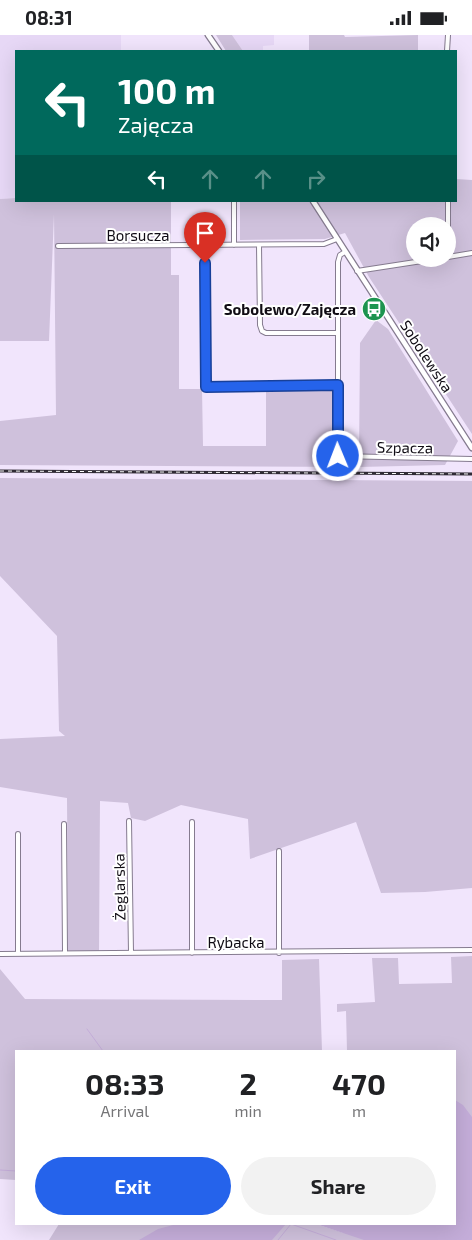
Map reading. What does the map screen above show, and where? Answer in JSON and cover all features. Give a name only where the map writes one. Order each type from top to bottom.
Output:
[{"type":"street","points":[[208,35],[218,50]]},
{"type":"street","points":[[448,35],[448,50]]},
{"type":"street","points":[[234,202],[234,245]]},
{"type":"street","name":"Sobolewska","points":[[314,202],[472,448]]},
{"type":"street","points":[[448,202],[448,217]]},
{"type":"street","name":"Borsucza","points":[[58,246],[324,244],[337,239]]},
{"type":"street","points":[[259,245],[260,325],[262,331],[266,333],[338,333]]},
{"type":"street","points":[[205,246],[206,387],[338,385],[338,258],[345,252]]},
{"type":"street","points":[[456,256],[472,253]]},
{"type":"street","points":[[357,271],[406,263]]},
{"type":"street","name":"Szpacza","points":[[338,385],[338,456],[472,459]]},
{"type":"street","name":"Żeglarska","points":[[129,821],[131,953]]},
{"type":"street","points":[[192,822],[192,953]]},
{"type":"street","points":[[64,823],[66,953]]},
{"type":"street","points":[[18,834],[18,954]]},
{"type":"street","points":[[279,851],[279,953]]},
{"type":"street","name":"Rybacka","points":[[0,954],[472,950]]},
{"type":"shaded area","points":[[0,35],[121,35],[121,50],[15,50],[15,198],[0,199]]},
{"type":"shaded area","points":[[216,35],[232,35],[242,50],[225,50]]},
{"type":"shaded area","points":[[232,35],[274,35],[274,45],[263,46],[263,50],[242,50]]},
{"type":"shaded area","points":[[309,35],[344,35],[345,37],[418,35],[418,50],[309,50]]},
{"type":"shaded area","points":[[457,179],[472,180],[472,434],[369,277],[345,233],[325,239],[240,240],[240,202],[457,202]]},
{"type":"shaded area","points":[[15,198],[15,202],[171,202],[171,275],[179,275],[179,389],[202,389],[203,446],[266,446],[266,389],[334,388],[335,459],[359,460],[360,343],[376,320],[388,329],[458,441],[445,465],[359,467],[0,465],[0,421],[56,415],[54,214],[49,341],[0,341],[0,199]]},
{"type":"shaded area","points":[[0,478],[472,481],[472,888],[381,893],[356,822],[250,859],[248,819],[181,805],[145,821],[131,818],[128,803],[100,801],[99,951],[68,952],[67,798],[0,787],[0,739],[65,736],[59,731],[57,636],[0,576]]},
{"type":"shaded area","points":[[472,956],[472,1211],[456,1218],[456,1050],[347,1050],[346,1011],[337,1012],[337,1004],[375,1002],[372,958],[398,958],[399,984],[452,983],[451,957]]},
{"type":"shaded area","points":[[319,959],[322,1050],[15,1050],[15,1180],[0,1179],[0,969],[25,999],[282,1000],[282,960]]},
{"type":"shaded area","points":[[456,1101],[463,1105],[472,1117],[472,1240],[364,1240],[319,1225],[456,1225]]},
{"type":"shaded area","points":[[58,1225],[319,1225],[344,1233],[380,1225],[395,1225],[472,1232],[472,1240],[49,1240]]},
{"type":"shaded area","points":[[173,1225],[285,1225],[272,1240],[139,1240],[158,1229]]},
{"type":"waterway","points":[[87,1029],[102,1050]]},
{"type":"waterway","points":[[0,1170],[15,1171]]},
{"type":"waterway","points":[[278,1240],[290,1225]]},
{"type":"waterway","points":[[294,1225],[336,1240]]},
{"type":"railway","points":[[0,471],[472,474]]},
{"type":"place","name":"Sobolewo/Zajęcza","points":[[374,309]]},
{"type":"route","points":[[205,263],[206,387],[338,385],[338,456]]}]
